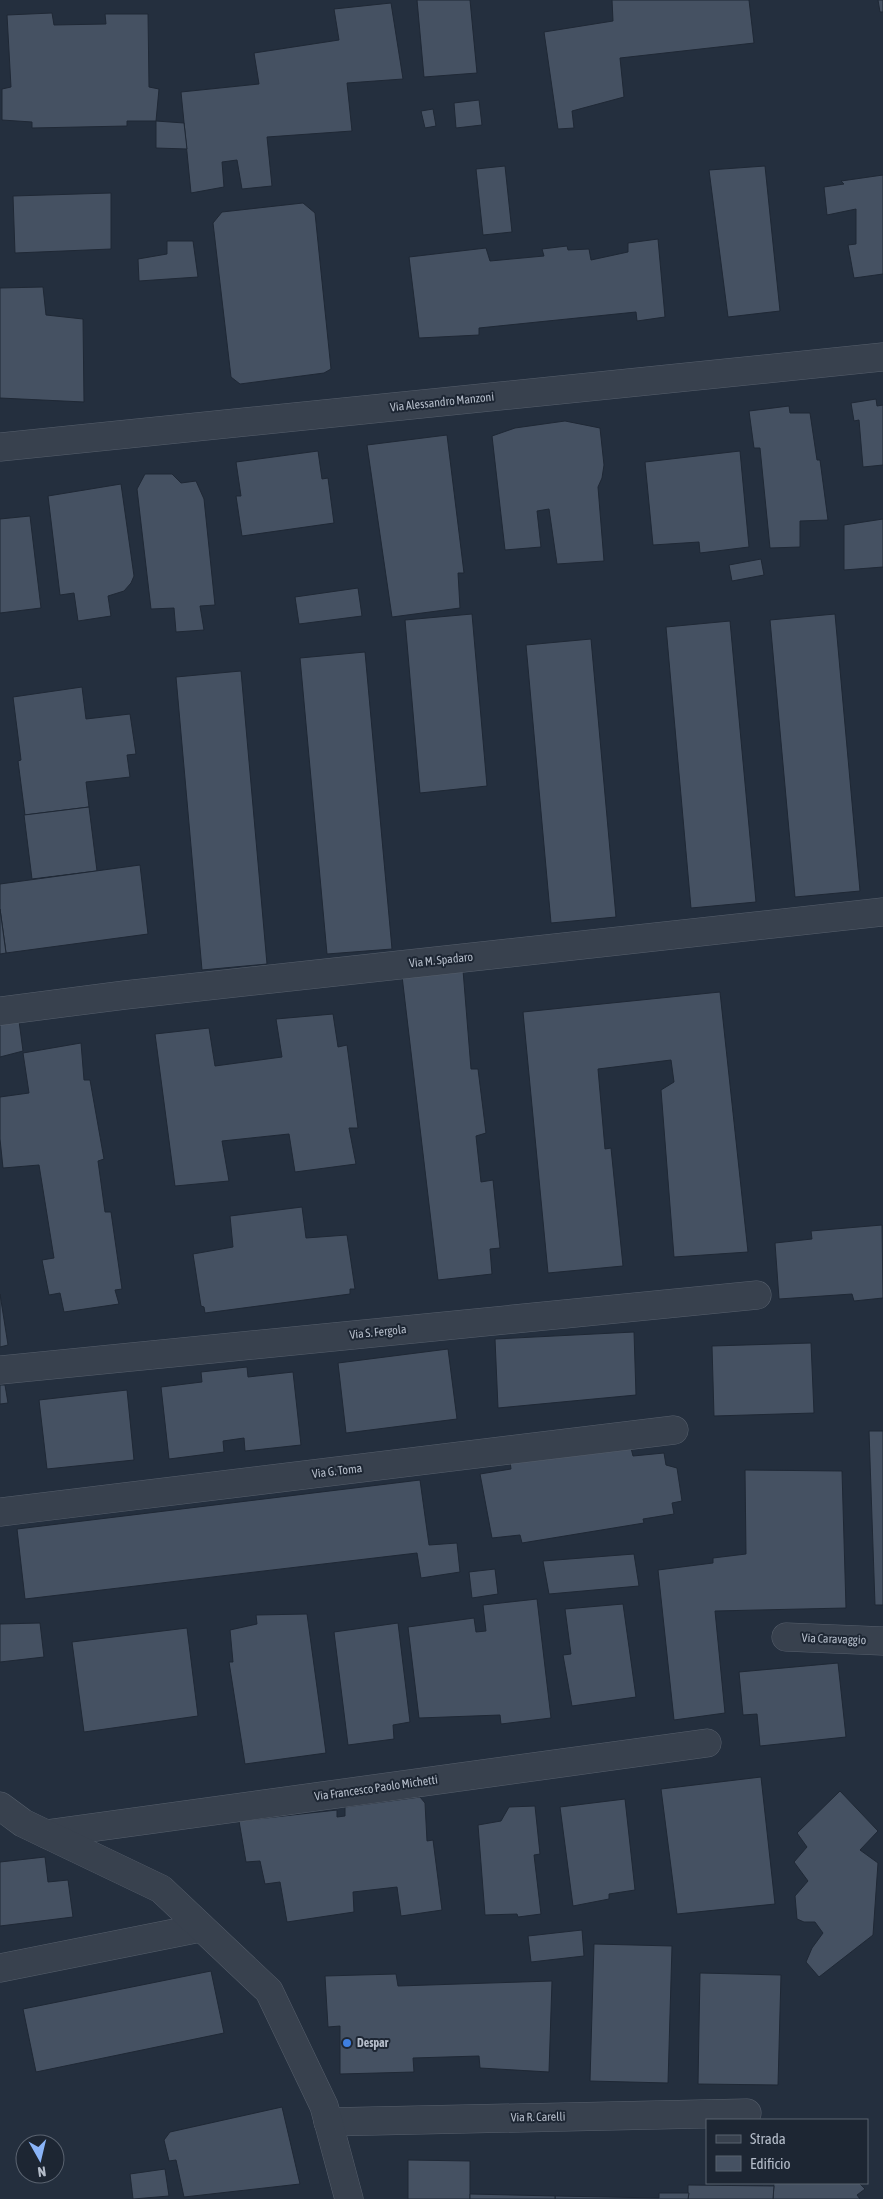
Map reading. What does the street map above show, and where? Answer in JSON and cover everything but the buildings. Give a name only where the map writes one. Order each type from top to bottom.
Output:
[{"type":"street","name":"Via Alessandro Manzoni","points":[[0,447],[883,357]]},
{"type":"street","name":"Via M. Spadaro","points":[[0,1011],[125,995],[883,912]]},
{"type":"street","name":"Via S. Fergola","points":[[0,1370],[757,1295]]},
{"type":"street","name":"Via G. Toma","points":[[0,1512],[674,1430]]},
{"type":"street","name":"Via Caravaggio","points":[[786,1637],[883,1641]]},
{"type":"street","name":"Via Francesco Paolo Michetti","points":[[46,1834],[706,1743]]},
{"type":"street","points":[[0,1806],[23,1824],[161,1889],[200,1928],[269,1991],[324,2106],[349,2199]]},
{"type":"street","points":[[0,1968],[200,1928]]},
{"type":"street","name":"Via R. Carelli","points":[[328,2122],[747,2113]]},
{"type":"place","name":"Despar","points":[[347,2043]]}]
